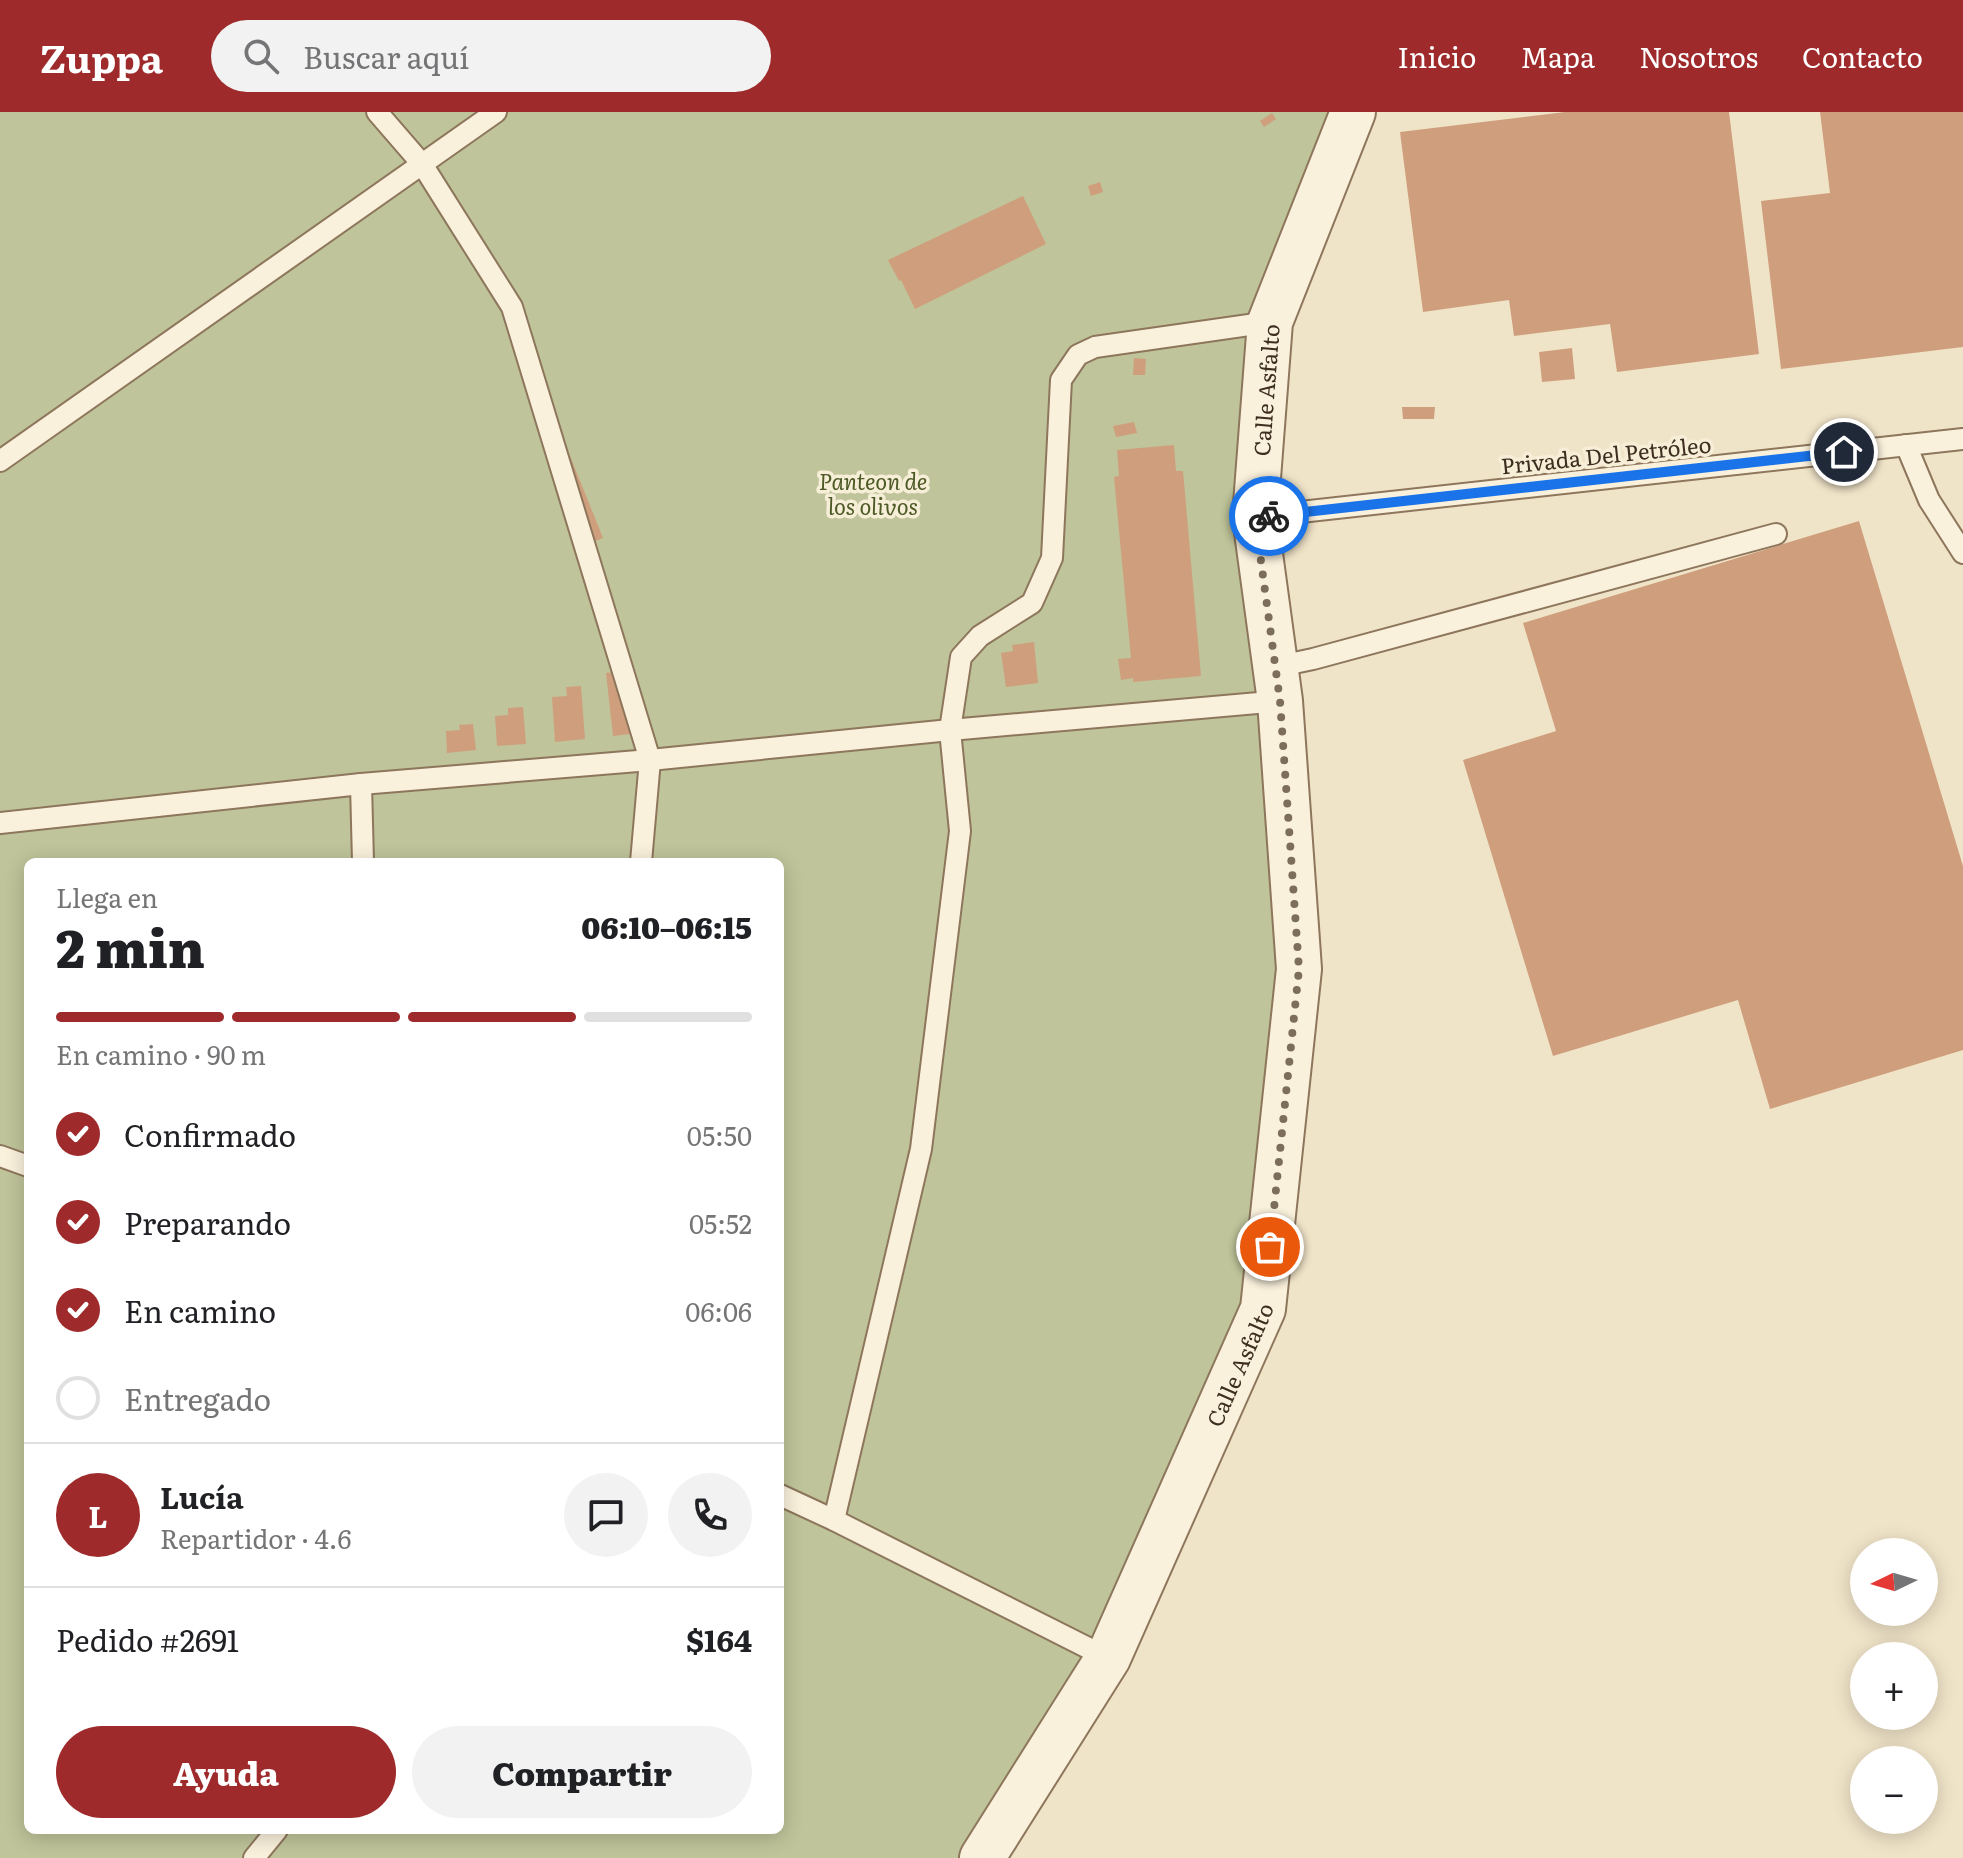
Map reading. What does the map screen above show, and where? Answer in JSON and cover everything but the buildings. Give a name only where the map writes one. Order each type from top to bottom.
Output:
[{"type":"street","name":"Calle Asfalto","points":[[982,1858],[1108,1658],[1263,1309],[1299,969],[1278,684],[1255,517],[1270,322],[1353,112]]},
{"type":"lane","points":[[377,112],[422,164],[512,307],[650,760],[641,858]]},
{"type":"lane","points":[[0,461],[496,112]]},
{"type":"lane","points":[[834,1520],[921,1149],[960,831],[950,730],[961,657],[980,636],[1032,603],[1052,558],[1061,380],[1078,355],[1095,347],[1270,322]]},
{"type":"lane","name":"Privada Del Petróleo","points":[[1255,517],[1963,439]]},
{"type":"lane","points":[[1906,445],[1929,500],[1963,553]]},
{"type":"lane","points":[[0,823],[361,784],[650,760],[950,730],[1278,684],[1313,659],[1776,534]]},
{"type":"lane","points":[[361,784],[363,858]]},
{"type":"lane","points":[[0,1156],[24,1165]]},
{"type":"lane","points":[[784,1497],[1108,1658]]},
{"type":"lane","points":[[254,1858],[274,1834]]},
{"type":"green space","name":"Panteon de los olivos","points":[[0,112],[1353,112],[1270,322],[1255,517],[1299,969],[1263,1309],[982,1858],[0,1858]]},
{"type":"way so far","points":[[1269,516],[1255,517],[1280,701],[1299,969],[1270,1247]]},
{"type":"route","points":[[1269,516],[1844,452]]}]
